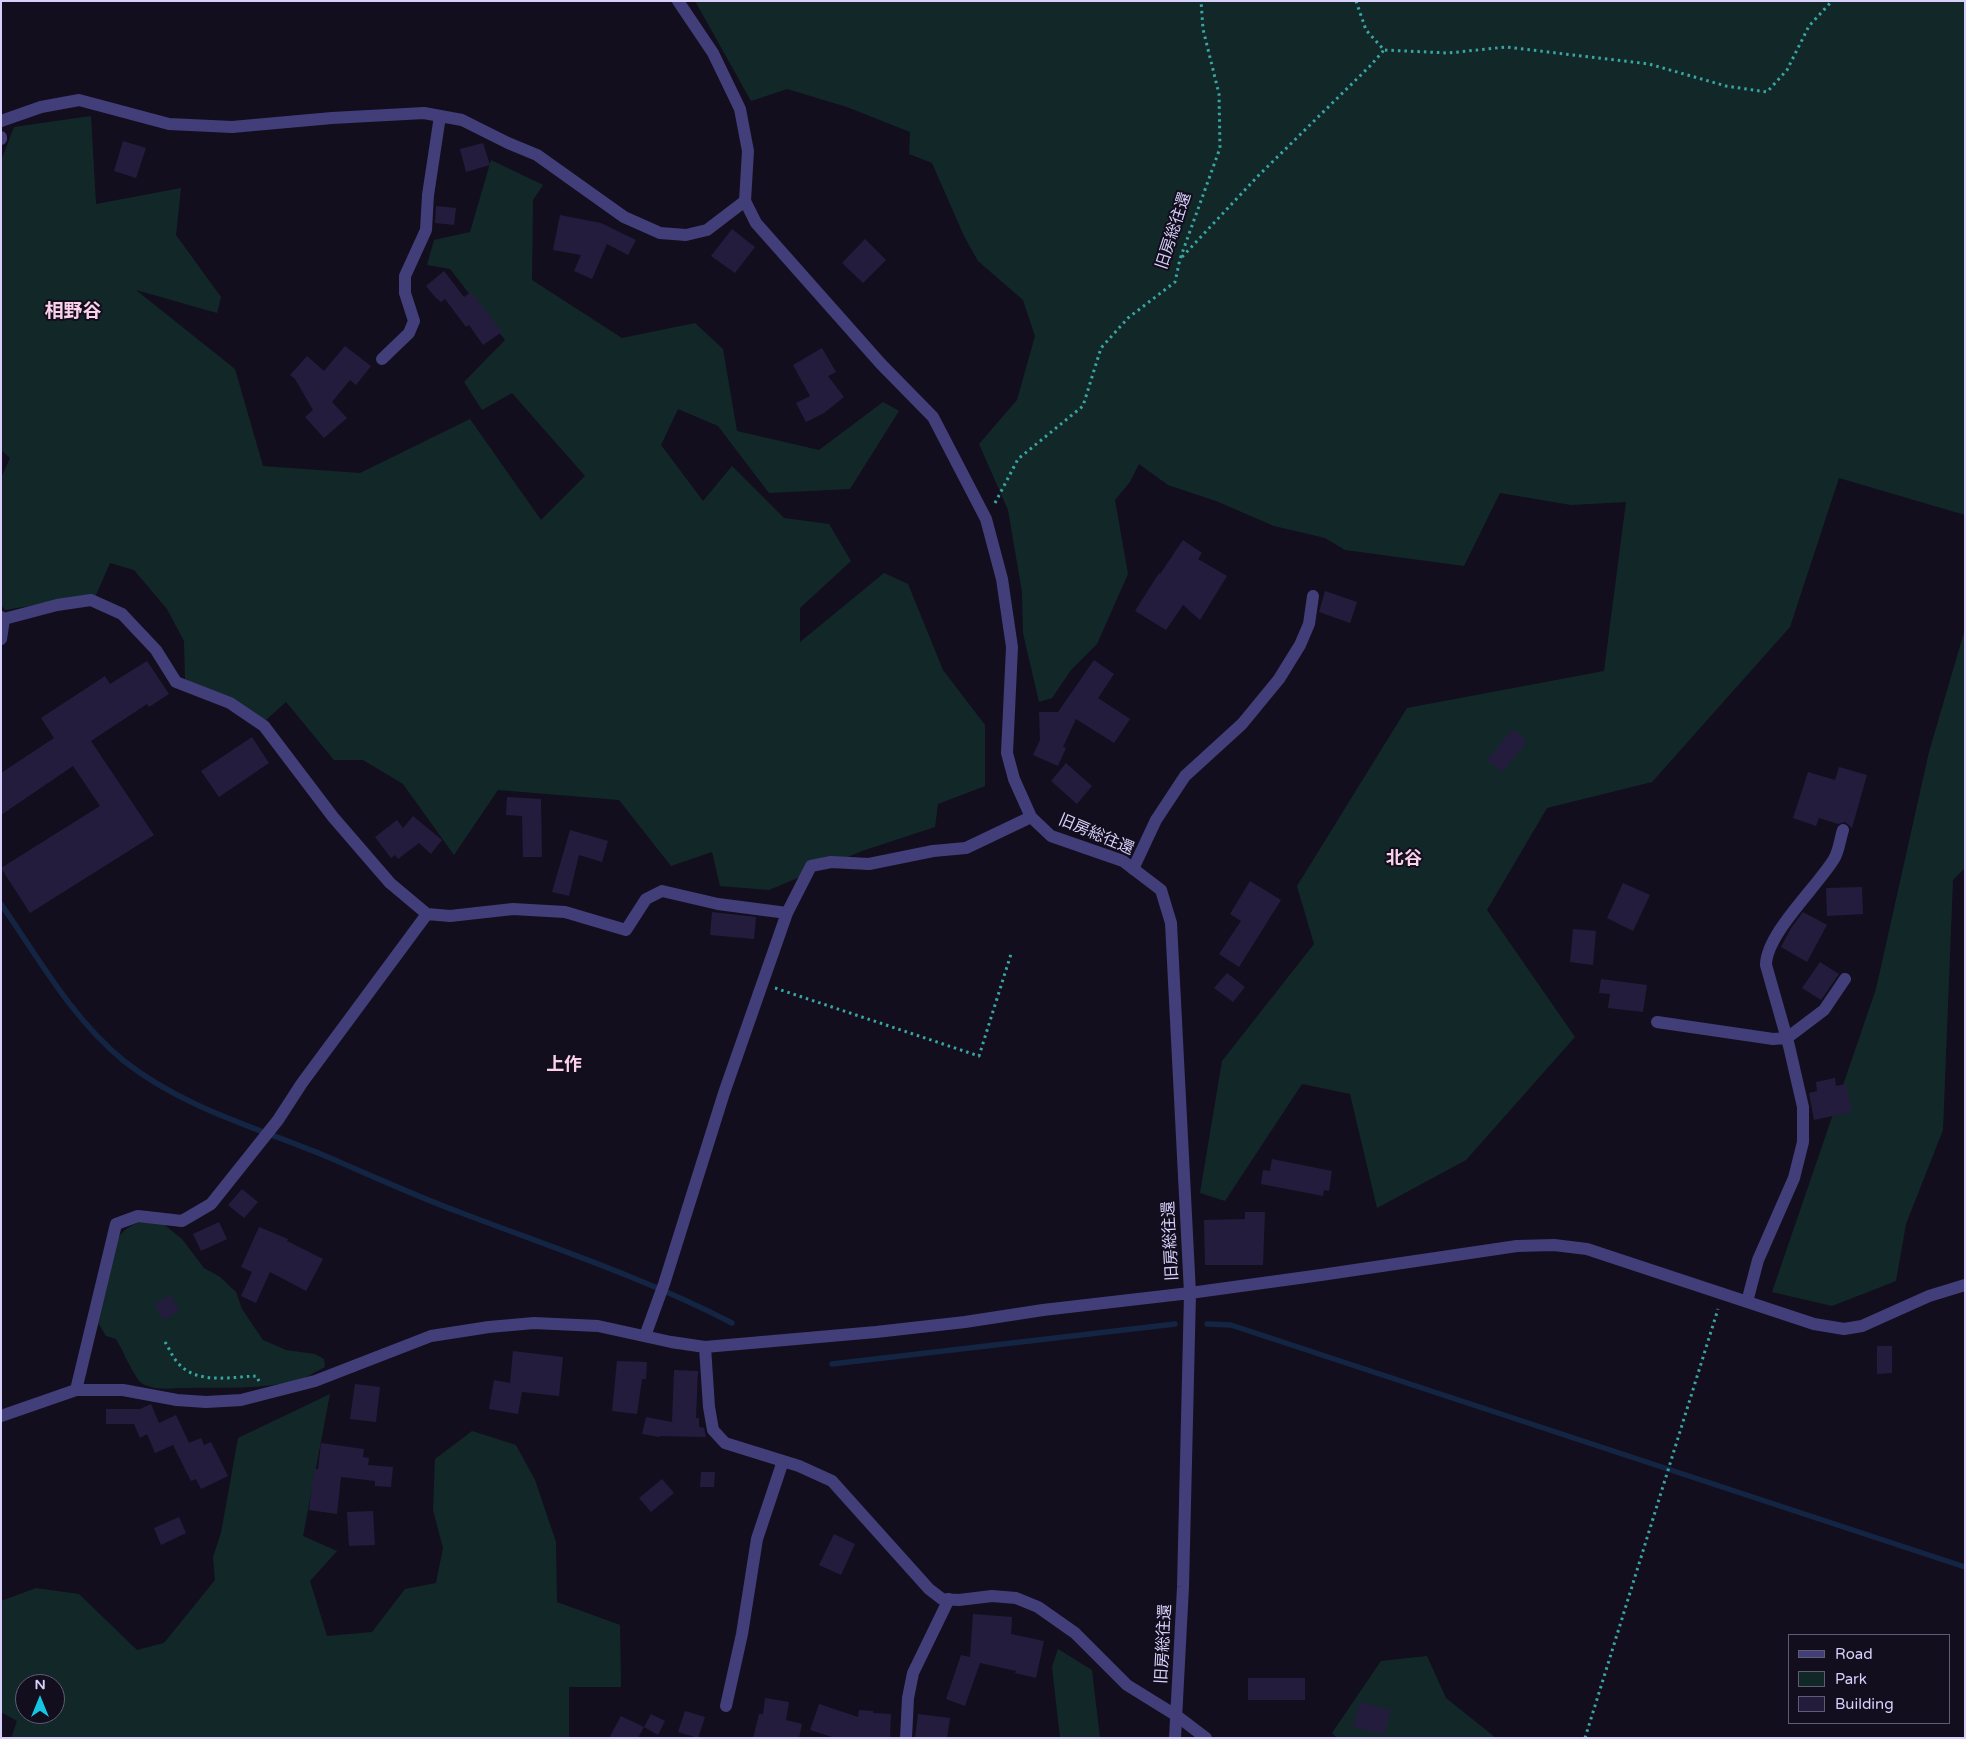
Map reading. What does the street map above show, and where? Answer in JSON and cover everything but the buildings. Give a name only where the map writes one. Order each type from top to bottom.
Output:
[{"type":"street","points":[[678,1],[713,53],[740,109],[748,151],[745,201],[756,223],[785,258],[820,292],[881,364],[933,417],[986,519]]},
{"type":"street","points":[[1,122],[41,107],[79,100],[169,124],[205,126],[232,127],[332,118],[424,113],[462,120],[537,155],[624,217],[660,233],[686,235],[707,230],[745,201]]},
{"type":"street","points":[[382,359],[409,333],[414,321],[405,293],[405,276],[426,230],[428,195],[440,116]]},
{"type":"street","name":"旧房総往還","points":[[986,519],[1002,579],[1012,647],[1007,753],[1014,779],[1032,817],[1050,836],[1123,861],[1161,890],[1171,923],[1190,1293],[1183,1586],[1175,1738]]},
{"type":"street","points":[[1133,869],[1156,820],[1184,776],[1242,724],[1279,678],[1300,644],[1309,624],[1313,596]]},
{"type":"street","points":[[1,639],[3,618],[57,605],[91,600],[122,614],[156,650],[176,682],[230,703],[264,726],[333,818],[390,883],[427,914],[450,916],[513,908],[565,912],[626,930],[646,899],[662,891],[718,904],[787,914]]},
{"type":"street","points":[[645,1336],[664,1284],[724,1094],[787,914],[811,866],[831,862],[868,864],[933,851],[966,848],[1032,817]]},
{"type":"street","points":[[1747,1302],[1758,1260],[1794,1178],[1804,1142],[1803,1107],[1787,1038],[1766,965],[1766,955],[1795,909],[1835,858],[1843,830]]},
{"type":"street","points":[[76,1390],[116,1224],[138,1216],[182,1221],[211,1204],[278,1120],[302,1083],[427,914]]},
{"type":"street","points":[[1657,1022],[1772,1039],[1787,1038],[1824,1010],[1845,979]]},
{"type":"street","points":[[1,1416],[76,1390],[123,1390],[178,1400],[206,1402],[241,1400],[263,1396],[315,1381],[431,1336],[489,1326],[534,1322],[598,1326],[705,1347],[965,1322],[1043,1310],[1190,1293],[1517,1246],[1554,1245],[1586,1249],[1814,1324],[1844,1329],[1862,1326],[1929,1296],[1965,1284]]},
{"type":"street","points":[[705,1347],[709,1407],[713,1430],[725,1443],[783,1461],[832,1481],[929,1589],[942,1599],[992,1596],[1016,1598],[1038,1607],[1075,1634],[1127,1685],[1177,1716],[1206,1738]]},
{"type":"street","points":[[726,1706],[742,1634],[757,1539],[783,1461]]},
{"type":"street","points":[[906,1738],[908,1698],[913,1673],[949,1599]]},
{"type":"path","name":"旧房総往還","points":[[986,519],[1018,459],[1083,406],[1101,348],[1128,318],[1175,282],[1180,259],[1220,148],[1220,94],[1203,29],[1201,1]]},
{"type":"path","points":[[1356,1],[1366,30],[1384,50],[1448,53],[1506,47],[1649,64],[1726,86],[1766,92],[1787,70],[1808,26],[1832,1]]},
{"type":"path","points":[[1180,259],[1258,176],[1384,50]]},
{"type":"path","points":[[763,984],[979,1056],[1011,954]]},
{"type":"path","points":[[1585,1738],[1723,1294]]},
{"type":"path","points":[[165,1342],[177,1362],[196,1376],[206,1378],[256,1376],[263,1396]]},
{"type":"green space","points":[[695,1],[1965,1],[1965,515],[1839,478],[1790,627],[1652,782],[1547,808],[1487,910],[1575,1037],[1466,1160],[1377,1208],[1350,1094],[1302,1084],[1225,1201],[1200,1193],[1222,1061],[1314,944],[1297,886],[1407,708],[1604,671],[1626,502],[1571,505],[1500,493],[1464,566],[1345,550],[1325,538],[1274,526],[1216,501],[1168,485],[1139,464],[1130,482],[1115,500],[1128,574],[1097,644],[1071,670],[1052,698],[1039,702],[1023,633],[1022,592],[1008,510],[979,444],[1017,400],[1035,336],[1023,300],[978,261],[964,236],[932,163],[909,154],[910,132],[847,107],[787,89],[751,101]]},
{"type":"green space","points":[[91,116],[96,204],[181,188],[176,235],[221,297],[217,313],[136,290],[235,369],[263,466],[360,473],[470,419],[541,520],[585,476],[512,393],[482,410],[464,382],[505,340],[450,269],[427,265],[434,240],[470,232],[491,160],[543,185],[533,200],[532,280],[622,338],[695,323],[723,349],[737,431],[819,450],[883,402],[899,411],[850,489],[769,493],[718,426],[678,409],[661,445],[703,501],[732,466],[784,518],[829,524],[851,561],[800,608],[800,642],[884,573],[908,584],[943,670],[985,725],[985,786],[938,804],[935,827],[862,851],[769,890],[720,886],[712,852],[671,866],[619,800],[498,790],[454,855],[403,784],[363,760],[334,760],[286,702],[266,720],[185,680],[184,641],[167,609],[134,570],[110,563],[96,595],[5,610],[1,605],[1,478],[10,458],[1,450],[1,161],[14,127]]},
{"type":"green space","points":[[1965,629],[1965,868],[1953,880],[1943,1130],[1906,1224],[1896,1281],[1832,1306],[1772,1292],[1876,989],[1929,752]]},
{"type":"green space","points":[[148,1219],[162,1223],[182,1239],[204,1268],[220,1277],[236,1292],[242,1309],[263,1340],[286,1350],[315,1354],[324,1359],[325,1367],[301,1379],[257,1387],[165,1389],[153,1388],[143,1384],[116,1339],[106,1336],[96,1319],[106,1274],[117,1240],[127,1229]]},
{"type":"green space","points":[[330,1394],[303,1536],[337,1551],[310,1581],[327,1636],[372,1632],[405,1589],[436,1583],[443,1548],[433,1510],[435,1459],[472,1431],[516,1445],[535,1480],[556,1542],[557,1602],[620,1625],[621,1687],[569,1687],[569,1738],[11,1738],[16,1724],[65,1724],[65,1674],[15,1674],[15,1720],[1,1712],[1,1601],[36,1588],[79,1594],[137,1650],[164,1643],[215,1580],[213,1557],[221,1533],[238,1438]]},
{"type":"green space","points":[[1058,1649],[1092,1670],[1100,1738],[1060,1738],[1052,1667]]},
{"type":"green space","points":[[1427,1656],[1446,1698],[1496,1738],[1337,1738],[1332,1733],[1381,1661]]},
{"type":"waterway","points":[[1,904],[57,987],[88,1026],[124,1061],[170,1091],[220,1115],[323,1155],[425,1199],[632,1277],[732,1323]]},
{"type":"waterway","points":[[832,1364],[1175,1324]]},
{"type":"waterway","points":[[1207,1324],[1231,1325],[1965,1567]]},
{"type":"district","name":"相野谷","points":[[73,312]]},
{"type":"district","name":"北谷","points":[[1404,859]]},
{"type":"district","name":"上作","points":[[564,1065]]}]
